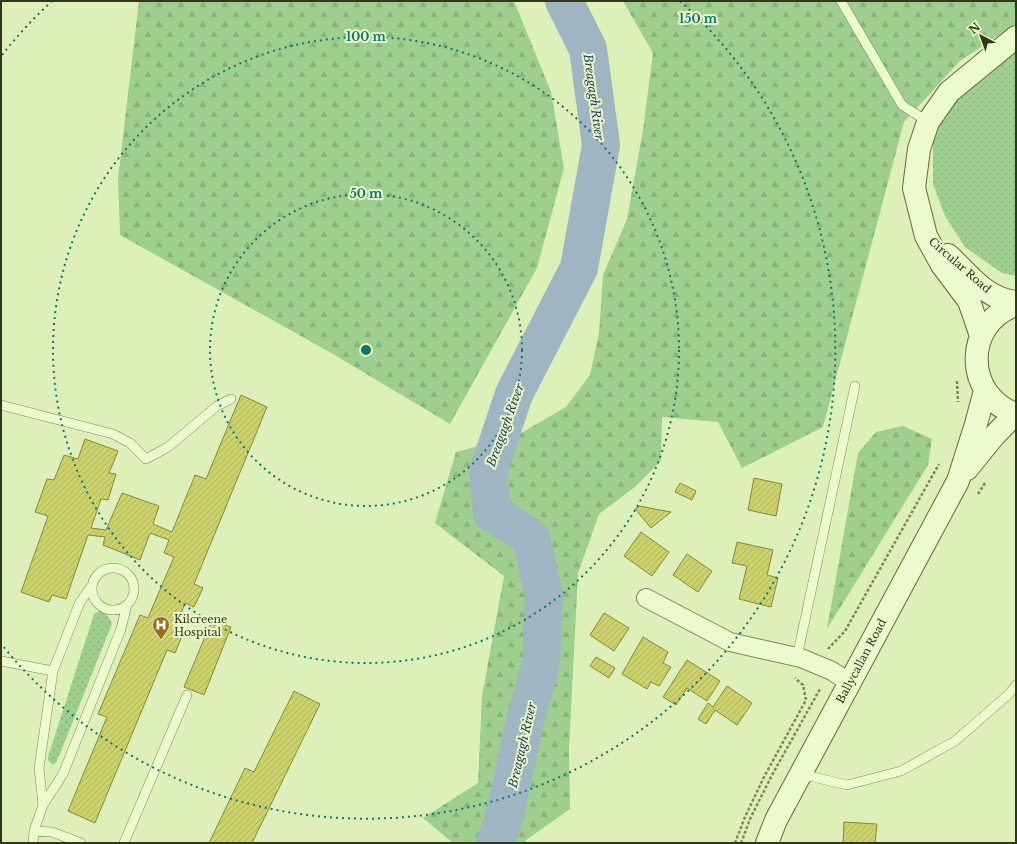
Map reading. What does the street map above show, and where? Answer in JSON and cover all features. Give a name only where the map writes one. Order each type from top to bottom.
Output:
[{"type":"main road","name":"Circular Road","points":[[981,336],[969,301],[942,265],[926,236],[914,188],[919,149],[928,122],[949,92],[1009,42]]},
{"type":"main road","name":"Circular Road","points":[[926,236],[982,288],[1003,301],[1016,302]]},
{"type":"main road","points":[[1015,414],[998,405],[985,391],[978,374],[976,355],[981,336],[991,320],[1006,309],[1016,306]]},
{"type":"main road","name":"Ballycallan Road","points":[[958,481],[985,391]]},
{"type":"main road","name":"Ballycallan Road","points":[[767,843],[776,820],[958,481],[993,437],[1015,414]]},
{"type":"street","points":[[646,598],[730,642],[797,657],[832,671],[850,683]]},
{"type":"lane","points":[[841,1],[902,105],[928,122]]},
{"type":"lane","points":[[797,657],[855,386]]},
{"type":"lane","points":[[1,405],[113,434],[130,443],[146,459],[168,446],[217,406],[231,399]]},
{"type":"lane","points":[[43,805],[39,768],[53,671],[80,602],[91,587],[96,574],[102,570],[109,568],[122,570],[132,579],[134,586],[132,600],[127,605],[121,609],[106,610],[95,601],[91,587]]},
{"type":"lane","points":[[33,843],[34,832],[43,805],[63,774],[122,629],[127,605]]},
{"type":"lane","points":[[1,662],[53,671]]},
{"type":"lane","points":[[801,774],[847,786],[901,771],[955,741],[1009,694],[1016,685]]},
{"type":"lane","points":[[124,843],[186,696]]},
{"type":"lane","points":[[34,832],[52,832],[81,843]]},
{"type":"path","points":[[957,378],[958,407]]},
{"type":"path","points":[[822,652],[832,646],[845,631],[942,457]]},
{"type":"path","points":[[741,843],[750,819],[772,775],[816,694],[832,671]]},
{"type":"path","points":[[735,843],[745,817],[761,784],[806,700],[803,685],[792,675]]},
{"type":"green space","points":[[139,1],[514,1],[551,92],[564,168],[537,268],[450,424],[333,354],[120,235],[118,179]]},
{"type":"green space","points":[[623,1],[1016,1],[1016,24],[960,61],[904,122],[823,427],[742,468],[718,422],[662,417],[661,461],[635,487],[599,514],[578,573],[569,750],[570,809],[526,840],[525,843],[453,843],[423,818],[478,783],[482,696],[504,576],[435,523],[456,452],[516,436],[566,407],[590,375],[599,333],[603,275],[627,219],[643,130],[653,53]]},
{"type":"green space","points":[[1016,48],[1016,276],[1002,273],[965,247],[945,216],[933,184],[933,142],[950,102]]},
{"type":"green space","points":[[903,426],[932,439],[928,465],[827,629],[858,453],[876,432]]},
{"type":"green space","points":[[99,611],[104,613],[110,619],[112,624],[57,761],[53,765],[48,760],[48,757],[94,614]]},
{"type":"building","points":[[241,395],[267,407],[194,584],[203,588],[194,607],[185,603],[174,632],[182,636],[175,653],[167,650],[95,823],[68,811],[107,717],[98,714],[140,615],[148,618],[174,557],[164,553],[169,540],[150,533],[140,560],[103,545],[105,537],[88,535],[66,599],[52,595],[49,602],[21,592],[48,516],[35,512],[47,479],[54,480],[64,455],[78,459],[85,439],[118,451],[109,473],[116,474],[108,500],[101,499],[91,528],[106,530],[122,493],[159,506],[153,524],[172,532],[195,475],[206,479]]},
{"type":"building","points":[[754,478],[782,484],[776,516],[748,510]]},
{"type":"building","points":[[680,483],[696,491],[692,500],[675,492]]},
{"type":"building","points":[[639,506],[671,512],[651,528],[635,509]]},
{"type":"building","points":[[641,532],[669,552],[652,576],[624,556]]},
{"type":"building","points":[[737,542],[773,550],[767,575],[778,578],[771,607],[739,599],[747,566],[732,563]]},
{"type":"building","points":[[687,554],[712,571],[698,592],[673,575]]},
{"type":"building","points":[[604,613],[629,628],[614,651],[590,635]]},
{"type":"building","points":[[212,620],[231,627],[204,695],[184,687]]},
{"type":"building","points":[[643,637],[668,652],[663,663],[671,667],[659,686],[651,682],[647,689],[622,674]]},
{"type":"building","points":[[596,657],[615,668],[609,678],[590,666]]},
{"type":"building","points":[[687,660],[720,681],[707,701],[687,688],[676,705],[663,697]]},
{"type":"building","points":[[727,686],[752,703],[737,725],[715,710],[706,724],[698,719],[708,703],[713,707]]},
{"type":"building","points":[[294,691],[320,704],[252,843],[209,843],[245,768],[254,772]]},
{"type":"building","points":[[844,822],[877,824],[875,843],[843,843]]},
{"type":"waterway","name":"Breagagh River","points":[[495,843],[504,819],[525,721],[541,664],[544,595],[531,538],[492,513],[488,472],[514,394],[579,268],[601,145],[588,49],[564,1]]},
{"type":"place","name":"Kilcreene Hospital","points":[[161,640]]}]
